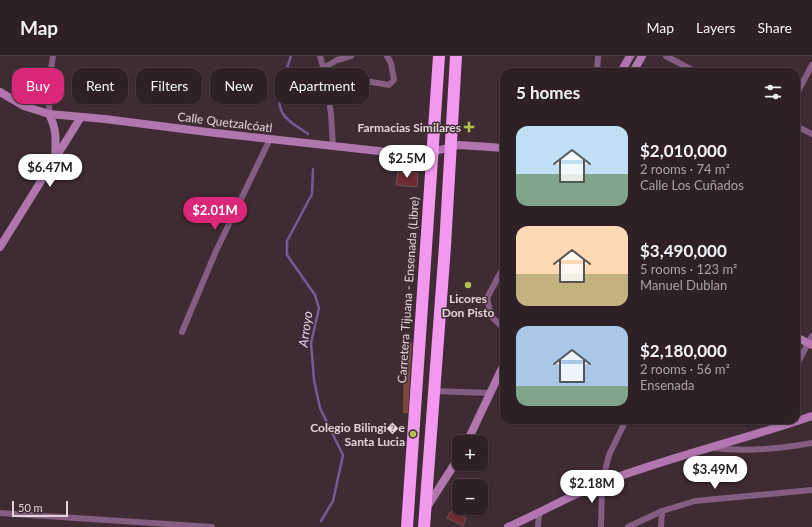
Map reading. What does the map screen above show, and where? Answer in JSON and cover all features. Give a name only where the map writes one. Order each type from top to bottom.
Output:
[{"type":"highway","name":"Carretera Tijuana - Ensenada (Libre)","points":[[407,527],[439,56]]},
{"type":"highway","points":[[424,527],[435,391],[456,56]]},
{"type":"main road","points":[[623,68],[630,56]]},
{"type":"main road","points":[[635,68],[642,56]]},
{"type":"main road","name":"Calle Quetzalcóatl","points":[[0,92],[24,106],[49,114],[270,139],[406,154],[432,153],[462,145],[500,148]]},
{"type":"main road","points":[[49,114],[54,123],[56,140],[55,161]]},
{"type":"main road","points":[[0,247],[55,161],[81,117]]},
{"type":"main road","points":[[800,338],[811,341]]},
{"type":"main road","points":[[470,435],[500,372]]},
{"type":"main road","points":[[800,419],[812,416]]},
{"type":"main road","points":[[508,527],[539,514],[602,483],[710,447],[789,424]]},
{"type":"main road","points":[[426,509],[452,468]]},
{"type":"street","points":[[320,56],[323,68]]},
{"type":"street","points":[[328,68],[337,60],[351,56]]},
{"type":"street","points":[[369,81],[389,85],[394,80],[394,75],[387,56]]},
{"type":"street","points":[[597,68],[598,56]]},
{"type":"street","points":[[666,56],[688,68]]},
{"type":"street","points":[[49,114],[50,76],[53,57]]},
{"type":"street","points":[[800,88],[812,65]]},
{"type":"street","points":[[328,104],[333,146]]},
{"type":"street","points":[[800,128],[812,134]]},
{"type":"street","points":[[182,332],[216,251],[270,139]]},
{"type":"street","points":[[500,274],[487,298],[491,316],[500,325]]},
{"type":"street","points":[[800,359],[811,341]]},
{"type":"street","points":[[435,391],[490,393]]},
{"type":"street","points":[[600,527],[602,483],[609,456],[624,424]]},
{"type":"street","points":[[710,447],[754,451],[812,443]]},
{"type":"street","points":[[628,527],[662,511],[703,500],[812,490]]},
{"type":"street","points":[[661,527],[662,511]]},
{"type":"street","points":[[0,514],[136,525],[212,527]]},
{"type":"street","points":[[538,527],[539,514]]},
{"type":"shaded area","points":[[404,342],[412,342],[408,413],[403,413]]},
{"type":"building","points":[[398,172],[418,173],[417,187],[396,185]]},
{"type":"building","points":[[451,511],[452,515],[460,515],[466,518],[463,526],[447,518]]},
{"type":"waterway","name":"Arroyo","points":[[291,56],[281,85],[279,100],[280,107],[288,120],[308,134]]},
{"type":"waterway","name":"Arroyo","points":[[313,169],[312,194],[287,241],[287,255],[315,295],[319,308],[311,343],[314,380],[320,408],[343,455],[333,501],[321,521]]},
{"type":"place","name":"Farmacias Similares","points":[[469,127]]},
{"type":"place","name":"Licores Don Pisto","points":[[468,285]]},
{"type":"place","name":"Colegio Bilingi�e Santa Lucia","points":[[413,434]]}]
